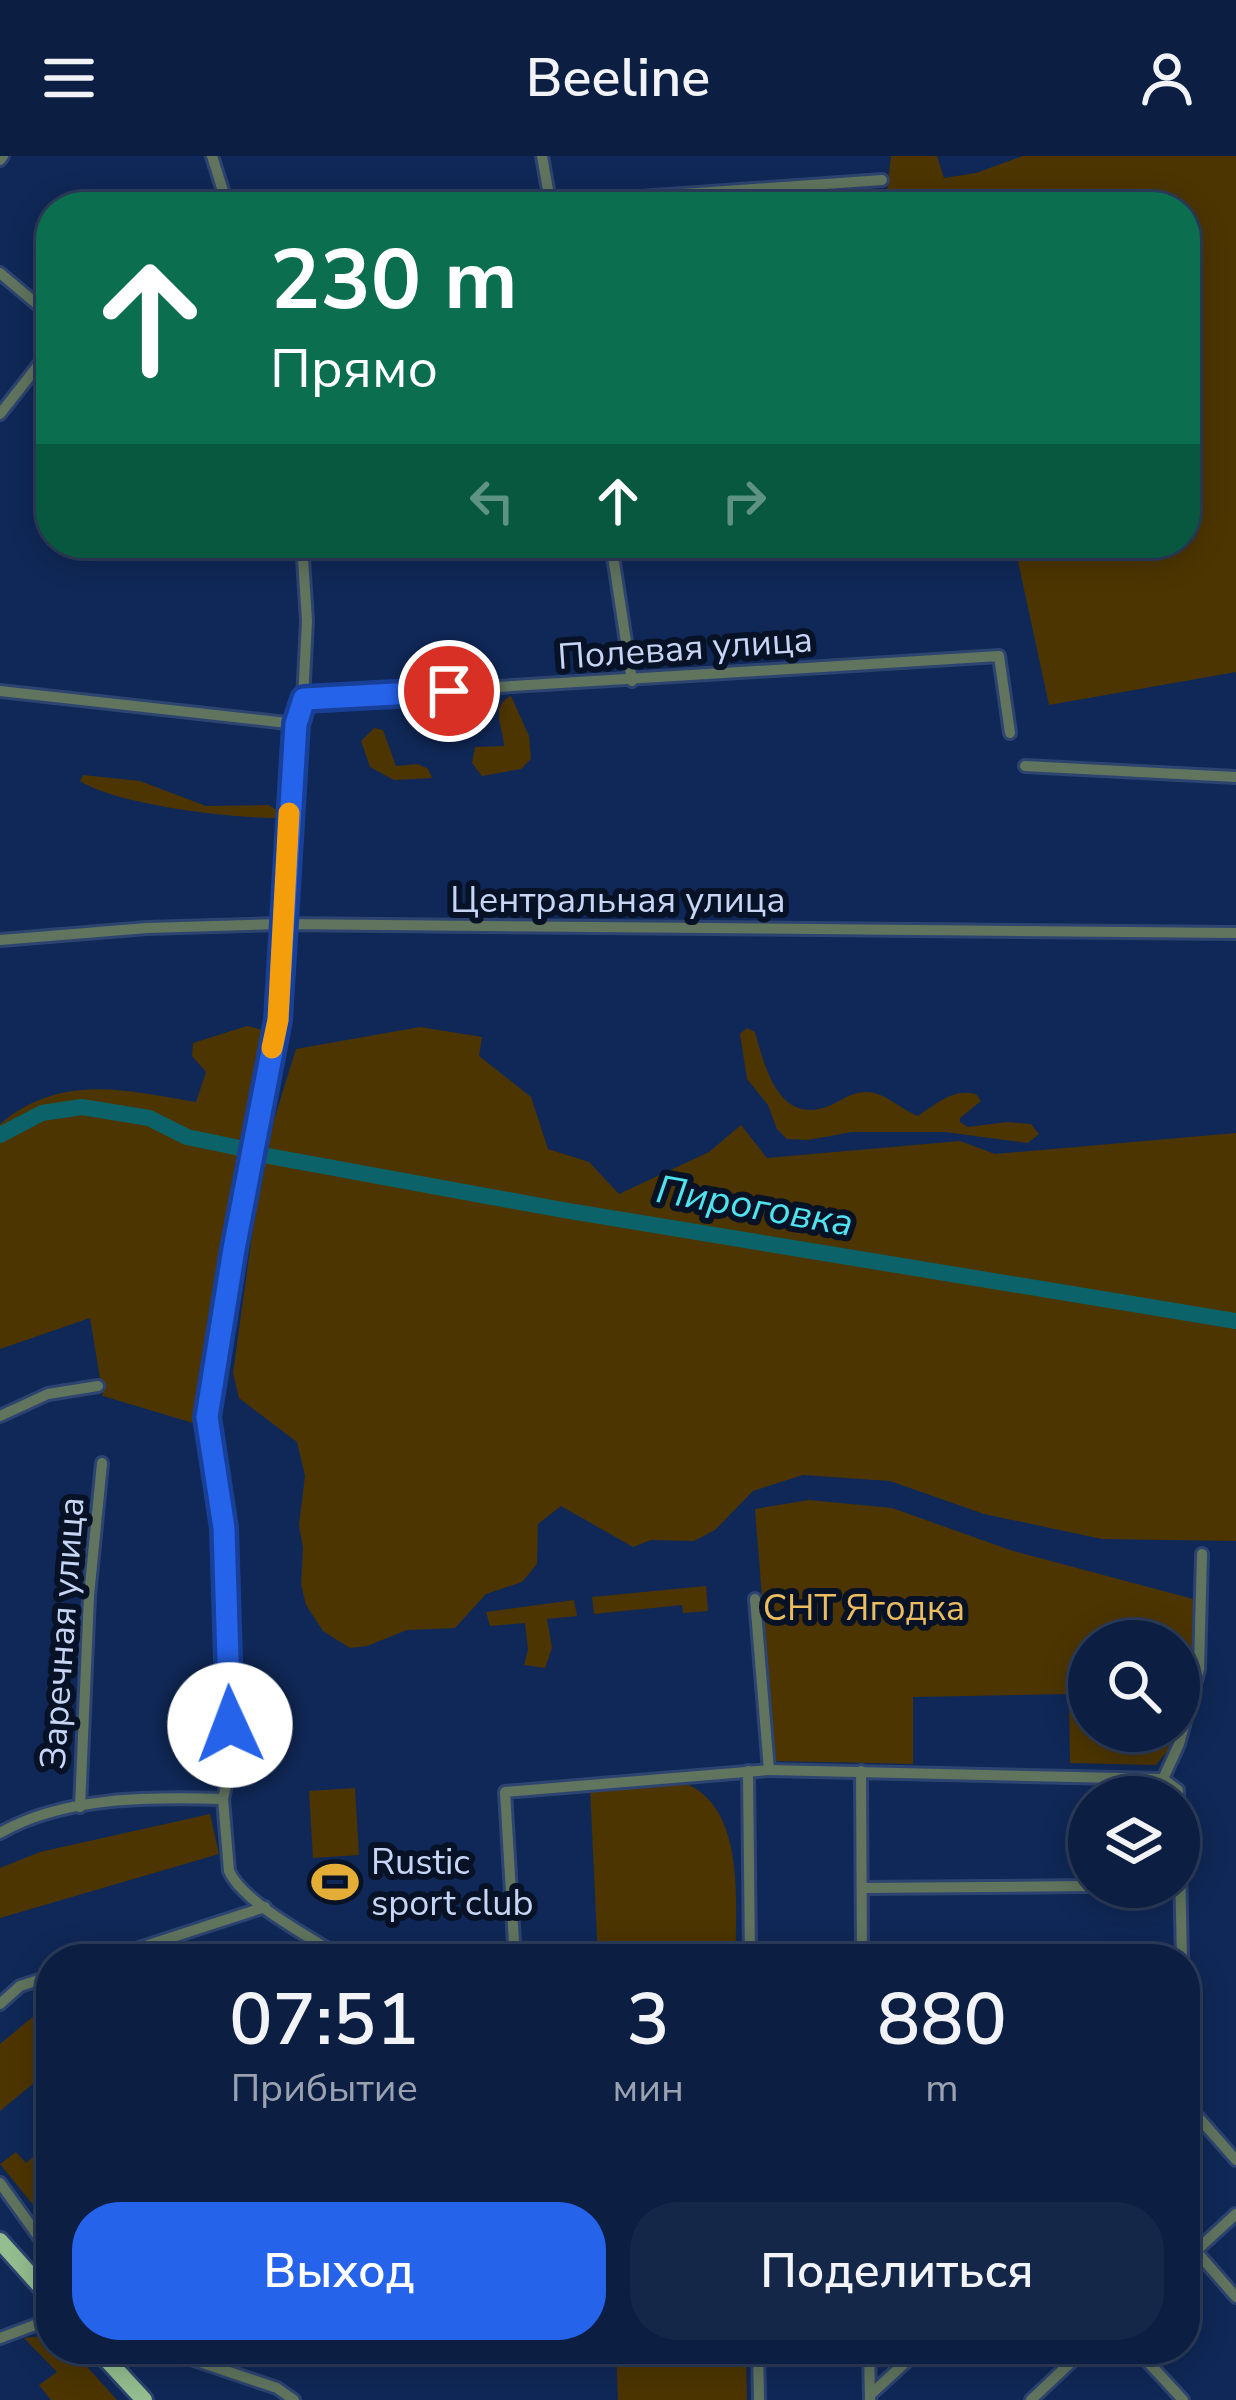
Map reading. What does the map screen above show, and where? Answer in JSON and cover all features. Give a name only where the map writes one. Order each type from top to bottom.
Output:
[{"type":"main road","points":[[0,2241],[36,2281]]},
{"type":"main road","points":[[112,2364],[144,2400]]},
{"type":"street","points":[[212,156],[223,192]]},
{"type":"street","points":[[542,156],[549,192]]},
{"type":"street","points":[[723,192],[882,180]]},
{"type":"street","points":[[0,273],[36,303]]},
{"type":"street","points":[[0,414],[36,368]]},
{"type":"street","points":[[303,558],[308,621],[304,699],[296,724],[278,1020],[207,1417],[224,1528],[231,1764],[223,1799],[230,1871],[234,1881],[265,1907],[321,1944]]},
{"type":"street","points":[[612,558],[632,681]]},
{"type":"street","name":"Полевая улица","points":[[304,699],[999,656],[1010,733]]},
{"type":"street","points":[[0,691],[296,724]]},
{"type":"street","points":[[1025,766],[1236,777]]},
{"type":"street","name":"Центральная улица","points":[[0,940],[146,928],[281,924],[1236,933]]},
{"type":"street","points":[[0,1416],[48,1394],[98,1386]]},
{"type":"street","name":"Заречная улица","points":[[80,1807],[89,1596],[102,1463]]},
{"type":"street","points":[[1164,1776],[1179,1744],[1199,1670],[1202,1554]]},
{"type":"street","points":[[755,1599],[769,1770]]},
{"type":"street","points":[[514,1944],[505,1792],[769,1770],[1077,1776]]},
{"type":"street","points":[[861,1771],[862,1944]]},
{"type":"street","points":[[748,1772],[749,1944]]},
{"type":"street","points":[[0,1833],[80,1807],[165,1798],[223,1799]]},
{"type":"street","points":[[862,1888],[1068,1886]]},
{"type":"street","points":[[151,1944],[265,1907]]},
{"type":"street","points":[[1181,1908],[1182,1944]]},
{"type":"street","points":[[0,2004],[20,1986],[36,1981]]},
{"type":"street","points":[[1200,2121],[1236,2161]]},
{"type":"street","points":[[0,2183],[36,2233]]},
{"type":"street","points":[[1200,2247],[1236,2214]]},
{"type":"street","points":[[1200,2256],[1236,2296]]},
{"type":"street","points":[[0,2338],[36,2325]]},
{"type":"street","points":[[217,2364],[277,2388],[294,2400]]},
{"type":"street","points":[[758,2364],[759,2400]]},
{"type":"street","points":[[869,2364],[870,2398]]},
{"type":"street","points":[[870,2398],[905,2364]]},
{"type":"street","points":[[1034,2399],[1067,2364]]},
{"type":"street","points":[[1150,2364],[1183,2400]]},
{"type":"green space","points":[[891,156],[937,156],[944,178],[976,173],[1023,156],[1236,156],[1236,672],[1049,705],[1017,558],[1200,558],[1200,192],[887,192]]},
{"type":"green space","points":[[511,696],[529,736],[531,759],[521,769],[482,776],[472,763],[475,747],[504,746],[499,711]]},
{"type":"green space","points":[[374,728],[383,730],[396,766],[418,764],[432,778],[394,780],[370,767],[361,741]]},
{"type":"green space","points":[[83,775],[140,781],[206,806],[269,805],[281,813],[276,818],[256,817],[147,803],[97,789],[80,781]]},
{"type":"green space","points":[[247,1026],[263,1030],[193,1423],[103,1396],[90,1318],[0,1349],[0,1124],[23,1108],[70,1091],[118,1090],[196,1102],[206,1072],[192,1056],[193,1043]]},
{"type":"green space","points":[[420,1027],[482,1037],[479,1056],[531,1097],[548,1149],[589,1162],[619,1194],[709,1152],[741,1125],[767,1158],[960,1141],[995,1154],[1236,1133],[1236,1541],[1102,1539],[984,1514],[890,1481],[803,1475],[753,1491],[715,1530],[694,1541],[651,1540],[633,1547],[561,1506],[538,1524],[537,1564],[522,1582],[486,1594],[455,1628],[407,1630],[350,1648],[323,1631],[306,1605],[301,1584],[299,1525],[305,1476],[297,1442],[239,1398],[233,1373],[263,1155],[296,1049]]},
{"type":"green space","points":[[747,1028],[755,1032],[775,1087],[794,1106],[823,1108],[867,1092],[918,1116],[945,1098],[968,1093],[981,1101],[960,1118],[968,1127],[1031,1124],[1039,1134],[1028,1143],[945,1132],[852,1132],[787,1139],[747,1079],[740,1034]]},
{"type":"green space","name":"СНТ Ягодка","points":[[809,1500],[892,1508],[1013,1551],[1197,1600],[1196,1620],[1068,1620],[1068,1694],[913,1697],[913,1764],[775,1761],[755,1509]]},
{"type":"green space","points":[[706,1586],[708,1611],[683,1613],[682,1605],[594,1614],[592,1597]]},
{"type":"green space","points":[[574,1600],[577,1616],[547,1619],[552,1648],[545,1668],[524,1665],[528,1650],[525,1623],[490,1626],[486,1612]]},
{"type":"green space","name":"СНТ Ягодка","points":[[1070,1752],[1167,1752],[1156,1765],[1070,1763]]},
{"type":"green space","points":[[684,1783],[704,1795],[719,1813],[728,1835],[736,1886],[736,1944],[597,1944],[590,1788]]},
{"type":"green space","points":[[355,1788],[359,1855],[313,1858],[309,1791]]},
{"type":"green space","points":[[210,1814],[219,1854],[0,1918],[0,1868],[40,1852]]},
{"type":"green space","points":[[36,2016],[36,2081],[0,2111],[0,2044]]},
{"type":"green space","points":[[16,2152],[26,2163],[36,2155],[36,2208],[0,2164]]},
{"type":"green space","points":[[49,2364],[85,2364],[117,2400],[51,2400],[39,2385],[57,2372]]},
{"type":"green space","points":[[617,2364],[746,2364],[747,2400],[618,2400]]},
{"type":"waterway","name":"Пироговка","points":[[0,1135],[42,1113],[82,1107],[149,1118],[187,1137],[240,1148]]},
{"type":"waterway","name":"Пироговка","points":[[263,1155],[563,1210],[1236,1321]]},
{"type":"slow traffic","points":[[272,1048],[278,1020],[289,813]]},
{"type":"place","name":"Rustic sport club","points":[[335,1882]]},
{"type":"route","points":[[230,1725],[222,1497],[207,1417],[278,1020],[296,724],[304,699],[449,691]]}]
